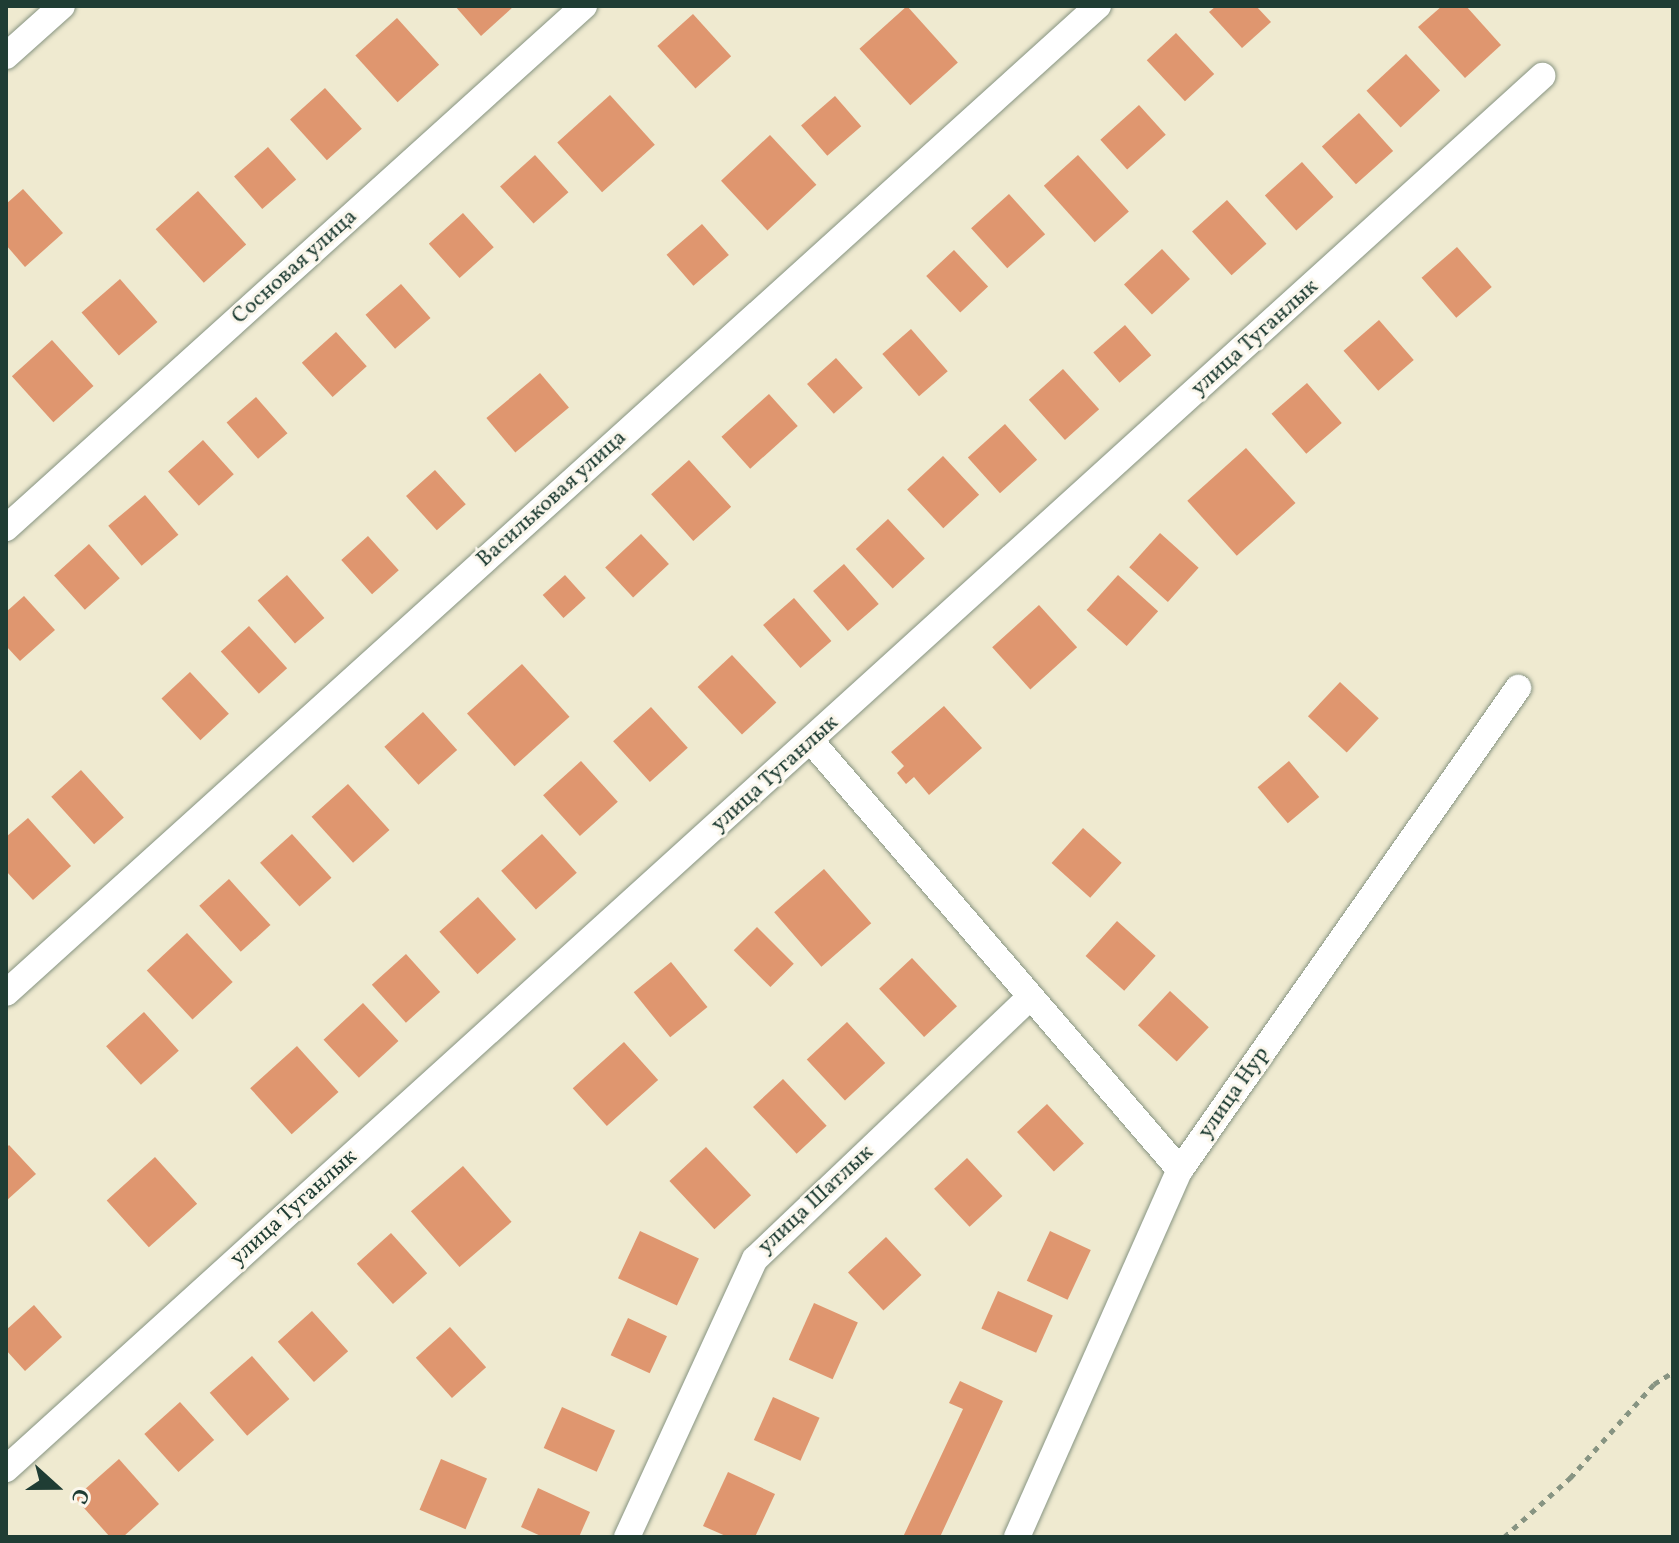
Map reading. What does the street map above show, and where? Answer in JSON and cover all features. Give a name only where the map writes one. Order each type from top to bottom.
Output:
[{"type":"street","points":[[6,56],[62,6]]},
{"type":"street","name":"Сосновая улица","points":[[6,528],[584,6]]},
{"type":"street","name":"Васильковая улица","points":[[6,993],[1098,6]]},
{"type":"street","name":"улица Туганлык","points":[[6,1469],[1542,76]]},
{"type":"street","name":"улица Нур","points":[[1017,1537],[1180,1170],[1518,688]]},
{"type":"street","points":[[811,741],[1180,1170]]},
{"type":"street","name":"улица Шатлык","points":[[627,1537],[755,1259],[1030,997]]},
{"type":"path","points":[[1504,1537],[1570,1478],[1654,1384],[1673,1372]]},
{"type":"building","points":[[455,6],[514,6],[481,36]]},
{"type":"building","points":[[907,6],[958,62],[910,105],[859,49]]},
{"type":"building","points":[[1216,6],[1256,6],[1271,22],[1242,48],[1209,12]]},
{"type":"building","points":[[1442,6],[1466,6],[1501,45],[1465,78],[1418,27]]},
{"type":"building","points":[[693,14],[731,56],[695,88],[657,46]]},
{"type":"building","points":[[397,18],[439,65],[398,102],[355,55]]},
{"type":"building","points":[[1176,33],[1214,74],[1185,101],[1147,60]]},
{"type":"building","points":[[1406,54],[1440,91],[1401,127],[1367,91]]},
{"type":"building","points":[[325,88],[362,129],[327,160],[290,119]]},
{"type":"building","points":[[610,95],[655,145],[602,192],[557,143]]},
{"type":"building","points":[[835,96],[861,126],[827,156],[801,126]]},
{"type":"building","points":[[1139,105],[1166,135],[1127,170],[1100,140]]},
{"type":"building","points":[[1359,113],[1393,151],[1356,184],[1322,146]]},
{"type":"building","points":[[770,135],[816,185],[767,230],[721,181]]},
{"type":"building","points":[[268,147],[296,179],[262,209],[234,177]]},
{"type":"building","points":[[535,155],[568,192],[534,224],[500,186]]},
{"type":"building","points":[[1078,155],[1129,211],[1095,242],[1044,186]]},
{"type":"building","points":[[1302,162],[1333,197],[1296,230],[1265,195]]},
{"type":"building","points":[[23,189],[63,233],[25,267],[6,245],[6,204]]},
{"type":"building","points":[[198,191],[246,245],[204,283],[156,229]]},
{"type":"building","points":[[1009,194],[1045,234],[1007,268],[971,228]]},
{"type":"building","points":[[1227,200],[1266,244],[1232,275],[1192,231]]},
{"type":"building","points":[[463,213],[494,247],[460,278],[429,244]]},
{"type":"building","points":[[702,224],[729,255],[693,286],[667,255]]},
{"type":"building","points":[[1457,247],[1492,287],[1456,318],[1422,278]]},
{"type":"building","points":[[1162,249],[1190,279],[1152,314],[1124,284]]},
{"type":"building","points":[[954,250],[988,287],[960,312],[926,276]]},
{"type":"building","points":[[120,279],[157,322],[119,355],[82,312]]},
{"type":"building","points":[[401,284],[431,318],[395,349],[366,315]]},
{"type":"building","points":[[1379,320],[1414,360],[1378,391],[1344,351]]},
{"type":"building","points":[[1125,325],[1151,355],[1120,383],[1093,353]]},
{"type":"building","points":[[911,329],[948,371],[919,396],[882,354]]},
{"type":"building","points":[[336,332],[367,366],[333,397],[302,363]]},
{"type":"building","points":[[52,340],[93,386],[53,422],[12,376]]},
{"type":"building","points":[[836,358],[863,388],[834,414],[807,384]]},
{"type":"building","points":[[1063,369],[1099,409],[1065,440],[1029,400]]},
{"type":"building","points":[[540,373],[569,407],[515,452],[486,418]]},
{"type":"building","points":[[1307,383],[1342,423],[1306,454],[1272,414]]},
{"type":"building","points":[[769,394],[798,426],[750,469],[721,437]]},
{"type":"building","points":[[256,397],[287,433],[258,459],[227,423]]},
{"type":"building","points":[[1005,424],[1037,460],[1000,493],[968,457]]},
{"type":"building","points":[[203,440],[234,474],[199,506],[168,471]]},
{"type":"building","points":[[1246,448],[1296,503],[1237,556],[1187,501]]},
{"type":"building","points":[[943,456],[979,495],[943,528],[907,489]]},
{"type":"building","points":[[689,460],[731,507],[693,541],[651,494]]},
{"type":"building","points":[[435,470],[466,504],[437,530],[406,496]]},
{"type":"building","points":[[145,495],[178,535],[142,566],[108,526]]},
{"type":"building","points":[[888,519],[925,558],[893,589],[856,549]]},
{"type":"building","points":[[1160,533],[1199,568],[1168,602],[1129,567]]},
{"type":"building","points":[[641,534],[669,564],[633,597],[605,567]]},
{"type":"building","points":[[368,536],[399,570],[372,594],[341,560]]},
{"type":"building","points":[[89,544],[120,578],[85,610],[54,575]]},
{"type":"building","points":[[844,564],[879,604],[848,631],[813,591]]},
{"type":"building","points":[[287,575],[324,618],[295,644],[258,601]]},
{"type":"building","points":[[565,575],[586,598],[563,618],[543,595]]},
{"type":"building","points":[[1118,575],[1158,611],[1127,646],[1087,610]]},
{"type":"building","points":[[24,596],[55,630],[20,661],[6,646],[6,612]]},
{"type":"building","points":[[794,598],[831,641],[800,668],[763,625]]},
{"type":"building","points":[[1039,605],[1077,647],[1030,690],[992,647]]},
{"type":"building","points":[[249,626],[287,668],[259,694],[221,651]]},
{"type":"building","points":[[732,655],[776,703],[742,735],[698,687]]},
{"type":"building","points":[[522,664],[570,717],[515,766],[467,714]]},
{"type":"building","points":[[190,672],[229,714],[200,740],[161,699]]},
{"type":"building","points":[[1340,682],[1379,718],[1347,753],[1308,716]]},
{"type":"building","points":[[944,706],[982,748],[929,795],[914,777],[906,784],[897,773],[904,766],[891,752]]},
{"type":"building","points":[[651,707],[688,748],[650,782],[613,741]]},
{"type":"building","points":[[423,712],[457,750],[418,785],[384,747]]},
{"type":"building","points":[[581,761],[618,802],[580,836],[543,795]]},
{"type":"building","points":[[1289,761],[1319,797],[1288,823],[1258,787]]},
{"type":"building","points":[[81,770],[124,818],[94,844],[51,797]]},
{"type":"building","points":[[348,784],[389,830],[353,863],[312,817]]},
{"type":"building","points":[[28,818],[71,866],[33,900],[6,871],[6,837]]},
{"type":"building","points":[[1083,828],[1122,863],[1090,898],[1052,863]]},
{"type":"building","points":[[292,834],[331,878],[300,907],[260,863]]},
{"type":"building","points":[[542,834],[577,873],[536,909],[501,871]]},
{"type":"building","points":[[824,869],[871,923],[821,967],[774,912]]},
{"type":"building","points":[[229,879],[270,925],[241,952],[199,906]]},
{"type":"building","points":[[478,897],[516,939],[477,974],[439,932]]},
{"type":"building","points":[[1117,921],[1156,956],[1124,991],[1086,956]]},
{"type":"building","points":[[757,927],[794,964],[770,987],[734,950]]},
{"type":"building","points":[[187,933],[233,982],[192,1020],[147,971]]},
{"type":"building","points":[[406,954],[440,992],[406,1023],[372,985]]},
{"type":"building","points":[[912,958],[957,1006],[924,1037],[879,989]]},
{"type":"building","points":[[671,962],[708,1007],[670,1037],[634,992]]},
{"type":"building","points":[[1170,991],[1209,1027],[1177,1062],[1138,1025]]},
{"type":"building","points":[[363,1003],[398,1041],[359,1078],[324,1040]]},
{"type":"building","points":[[144,1012],[179,1051],[141,1085],[106,1046]]},
{"type":"building","points":[[847,1022],[885,1063],[845,1100],[807,1060]]},
{"type":"building","points":[[624,1042],[658,1080],[607,1126],[573,1088]]},
{"type":"building","points":[[297,1046],[338,1092],[292,1134],[250,1088]]},
{"type":"building","points":[[783,1079],[827,1126],[797,1154],[753,1107]]},
{"type":"building","points":[[1047,1104],[1084,1143],[1054,1171],[1017,1132]]},
{"type":"building","points":[[9,1145],[36,1174],[6,1201],[6,1148]]},
{"type":"building","points":[[706,1147],[751,1195],[714,1229],[669,1181]]},
{"type":"building","points":[[155,1157],[197,1204],[149,1247],[107,1200]]},
{"type":"building","points":[[967,1158],[1002,1196],[970,1227],[934,1189]]},
{"type":"building","points":[[463,1166],[512,1222],[459,1267],[411,1211]]},
{"type":"building","points":[[640,1231],[699,1258],[677,1306],[618,1278]]},
{"type":"building","points":[[1050,1231],[1091,1250],[1068,1300],[1027,1281]]},
{"type":"building","points":[[391,1233],[427,1273],[393,1304],[357,1264]]},
{"type":"building","points":[[886,1237],[921,1275],[883,1310],[848,1272]]},
{"type":"building","points":[[998,1291],[1053,1315],[1036,1353],[981,1328]]},
{"type":"building","points":[[814,1303],[858,1323],[833,1379],[789,1360]]},
{"type":"building","points":[[34,1305],[62,1337],[25,1371],[6,1350],[6,1330]]},
{"type":"building","points":[[312,1311],[348,1351],[314,1382],[278,1342]]},
{"type":"building","points":[[628,1318],[667,1336],[650,1373],[611,1355]]},
{"type":"building","points":[[450,1327],[486,1367],[452,1398],[416,1358]]},
{"type":"building","points":[[252,1356],[289,1399],[247,1436],[210,1393]]},
{"type":"building","points":[[960,1381],[1003,1401],[940,1537],[903,1537],[963,1409],[949,1403]]},
{"type":"building","points":[[773,1397],[820,1418],[800,1461],[754,1440]]},
{"type":"building","points":[[180,1402],[214,1440],[178,1472],[144,1434]]},
{"type":"building","points":[[562,1407],[615,1431],[597,1472],[544,1448]]},
{"type":"building","points":[[119,1459],[159,1504],[123,1537],[110,1537],[75,1498]]},
{"type":"building","points":[[441,1459],[487,1479],[466,1529],[420,1510]]},
{"type":"building","points":[[728,1472],[775,1494],[755,1537],[728,1537],[703,1526]]},
{"type":"building","points":[[538,1488],[590,1512],[579,1537],[543,1537],[521,1527]]}]
